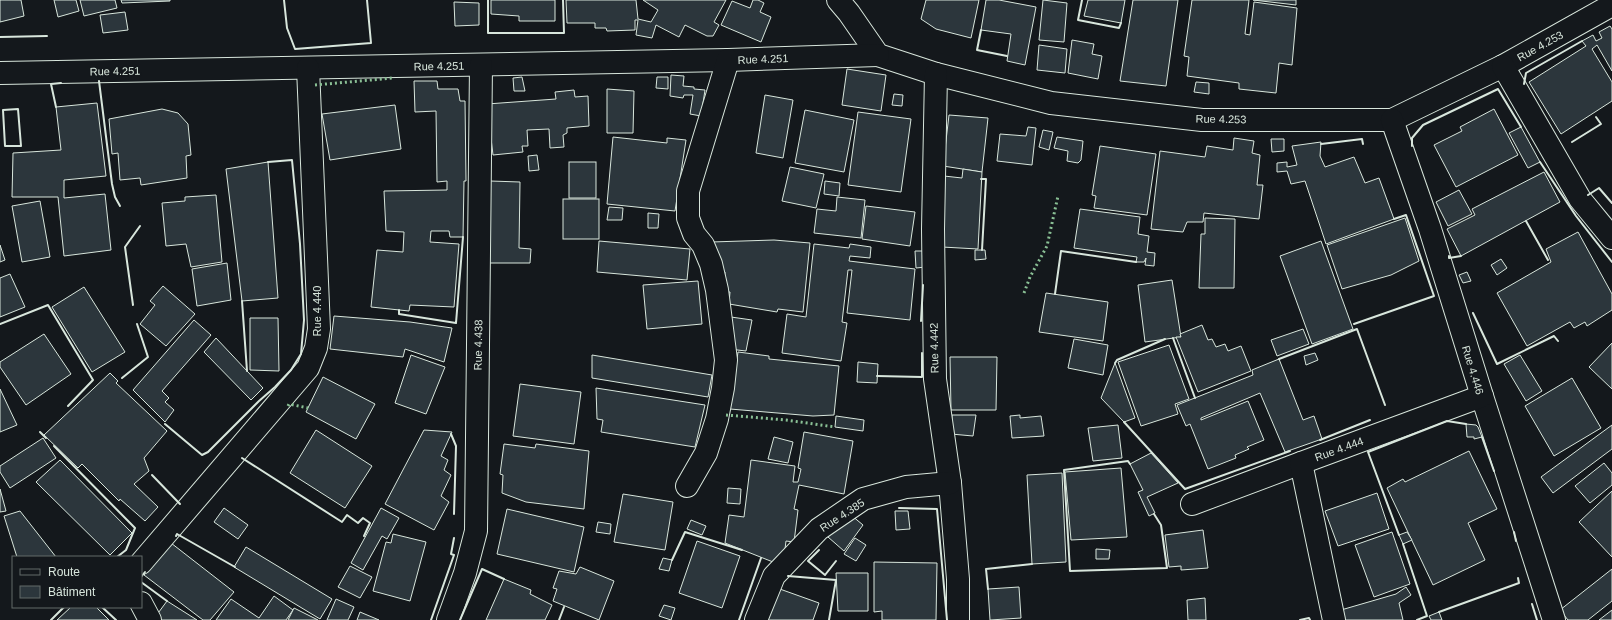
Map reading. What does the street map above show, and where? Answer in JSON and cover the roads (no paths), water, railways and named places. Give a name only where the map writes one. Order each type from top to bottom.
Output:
[{"type":"street","points":[[838,0],[849,13],[878,55]]},
{"type":"street","name":"Rue 4.253","points":[[878,55],[936,74],[1051,103],[1202,120],[1392,120],[1504,66],[1612,5]]},
{"type":"street","name":"Rue 4.251","points":[[0,73],[728,60],[878,55]]},
{"type":"street","points":[[687,486],[706,453],[717,419],[723,388],[726,360],[718,290],[711,264],[703,245],[694,234],[688,218],[688,191],[728,60]]},
{"type":"street","name":"Rue 4.438","points":[[448,620],[465,573],[476,530],[481,65]]},
{"type":"street","points":[[1504,66],[1580,199],[1612,238]]},
{"type":"street","name":"Rue 4.440","points":[[142,562],[308,368],[316,348],[319,329],[308,68]]},
{"type":"street","name":"Rue 4.442","points":[[936,74],[933,229],[935,378],[950,484],[958,579],[958,620]]},
{"type":"street","name":"Rue 4.446","points":[[1392,120],[1430,229],[1554,620]]},
{"type":"street","name":"Rue 4.444","points":[[1334,620],[1301,463],[1482,396]]},
{"type":"street","points":[[1192,504],[1301,463]]},
{"type":"street","name":"Rue 4.385","points":[[756,620],[774,576],[818,529],[863,499],[906,486],[950,484]]},
{"type":"street","points":[[142,605],[150,620]]}]
